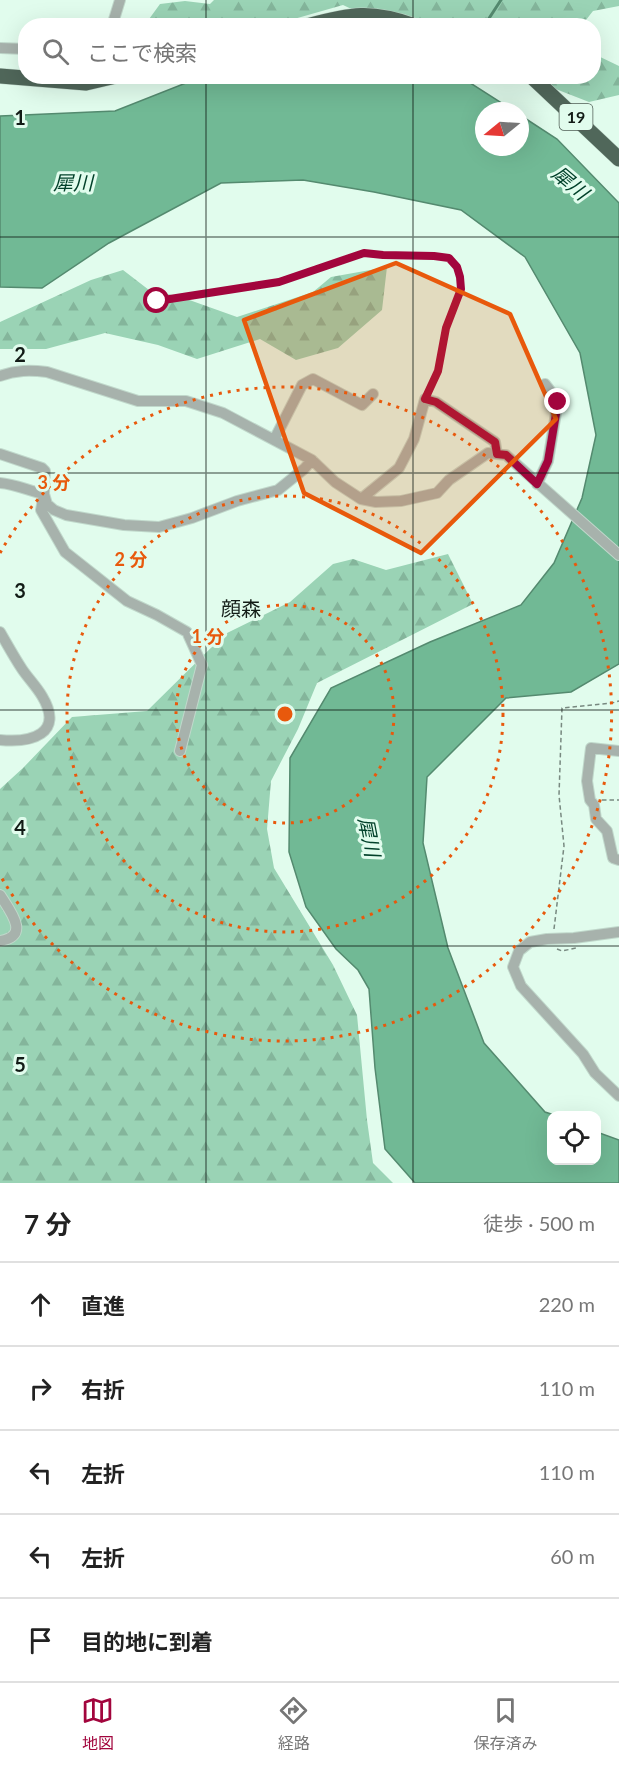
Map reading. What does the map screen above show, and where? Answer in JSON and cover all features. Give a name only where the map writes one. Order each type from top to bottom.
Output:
[{"type":"highway","points":[[335,18],[360,15],[392,18]]},
{"type":"highway","points":[[0,76],[18,77]]},
{"type":"highway","name":"19","points":[[539,84],[619,159]]},
{"type":"street","points":[[114,18],[120,0]]},
{"type":"street","points":[[0,48],[18,49]]},
{"type":"street","points":[[0,376],[14,371],[47,372],[138,401],[186,401],[223,413],[312,460],[335,482],[361,500],[401,501],[437,493],[449,480],[488,453],[506,455],[619,555]]},
{"type":"street","points":[[274,440],[302,385],[313,379],[362,405],[373,394]]},
{"type":"street","points":[[537,484],[548,461],[558,402],[545,384]]},
{"type":"street","points":[[361,500],[399,468],[414,439],[425,399],[436,402],[495,442],[497,454]]},
{"type":"street","points":[[0,454],[45,471],[41,510],[65,552],[127,601],[187,632],[202,665],[180,751]]},
{"type":"street","points":[[44,494],[47,504],[66,515],[124,525],[159,527],[278,490],[312,460]]},
{"type":"street","points":[[0,483],[44,494]]},
{"type":"street","points":[[0,632],[42,696],[48,707],[50,722],[47,730],[29,739],[0,740]]},
{"type":"street","points":[[619,751],[591,748],[587,781],[596,819],[607,831],[613,858],[619,860]]},
{"type":"street","points":[[0,895],[17,928],[14,936],[0,941]]},
{"type":"street","points":[[619,932],[530,942],[519,951],[513,967],[521,986],[583,1053],[595,1072],[619,1096]]},
{"type":"path","points":[[157,301],[279,282],[364,253],[449,258],[457,267],[461,289],[446,328],[438,371],[425,399]]},
{"type":"path","points":[[552,939],[564,846],[559,795],[562,708],[619,701]]},
{"type":"path","points":[[590,800],[619,800]]},
{"type":"highlighted area","points":[[396,263],[510,314],[556,419],[421,553],[304,493],[244,320]]},
{"type":"green space","points":[[214,0],[619,0],[619,6],[593,11],[588,18],[370,18],[343,5],[298,18],[150,18],[160,4],[185,1],[210,4]]},
{"type":"green space","points":[[601,57],[619,66],[619,95],[589,102],[543,84],[601,84]]},
{"type":"green space","points":[[387,267],[382,310],[338,348],[296,360],[260,339],[197,359],[158,345],[105,333],[46,349],[0,349],[0,322],[91,280],[123,270],[149,290],[181,297],[237,317],[313,292],[331,277]]},
{"type":"green space","points":[[448,554],[473,604],[317,683],[298,729],[271,781],[267,829],[274,868],[333,965],[357,1015],[373,1163],[393,1183],[0,1183],[0,789],[72,717],[147,711],[225,634],[290,602],[333,564],[353,559],[386,570]]},
{"type":"water","name":"犀川","points":[[183,84],[472,84],[500,102],[475,102],[475,156],[529,156],[529,121],[557,139],[619,203],[619,664],[571,692],[506,698],[427,777],[423,843],[448,948],[484,1043],[547,1113],[547,1165],[601,1165],[601,1133],[619,1140],[619,1183],[415,1183],[385,1149],[375,1068],[369,989],[358,970],[336,949],[306,907],[289,852],[290,758],[331,688],[430,642],[521,605],[554,563],[582,498],[596,435],[580,353],[525,257],[461,210],[303,180],[221,183],[109,243],[42,288],[0,287],[0,116],[115,111]]},
{"type":"waterway","points":[[489,18],[501,0]]},
{"type":"district","name":"顔森","points":[[241,609]]},
{"type":"route","points":[[157,301],[279,282],[364,253],[449,258],[457,267],[461,289],[446,328],[438,371],[425,399],[436,402],[495,442],[497,454],[506,455],[537,484],[548,461],[558,402]]}]
